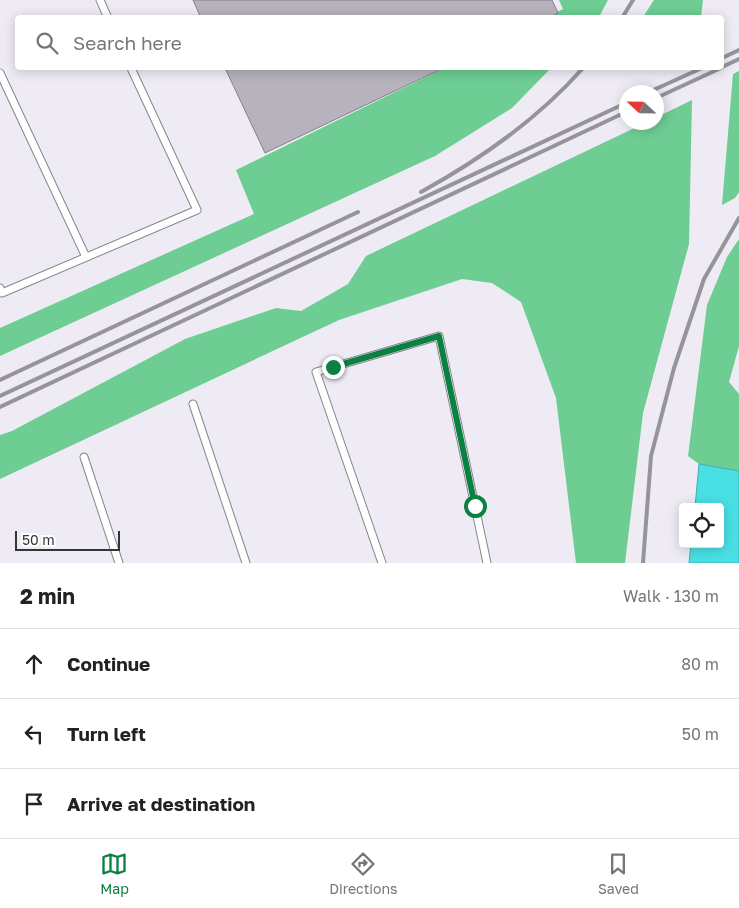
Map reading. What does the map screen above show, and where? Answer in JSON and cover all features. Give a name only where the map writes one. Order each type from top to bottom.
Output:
[{"type":"lane","points":[[100,0],[107,15]]},
{"type":"lane","points":[[0,288],[2,293],[197,210],[132,70]]},
{"type":"lane","points":[[0,73],[86,257]]},
{"type":"lane","points":[[382,563],[316,372],[439,336],[487,563]]},
{"type":"lane","points":[[194,404],[246,563]]},
{"type":"lane","points":[[84,457],[119,563]]},
{"type":"green space","points":[[559,0],[608,0],[600,15],[551,15],[563,9]]},
{"type":"green space","points":[[654,0],[703,0],[701,15],[644,15]]},
{"type":"green space","points":[[440,70],[549,70],[512,108],[435,156],[0,356],[0,328],[254,214],[236,170]]},
{"type":"green space","points":[[739,71],[739,192],[735,198],[722,205],[733,74]]},
{"type":"green space","points":[[692,100],[689,244],[643,413],[625,563],[576,563],[556,398],[521,302],[492,283],[462,279],[339,320],[0,479],[0,435],[12,431],[185,339],[276,308],[301,311],[348,284],[366,256],[630,130],[664,130],[664,114]]},
{"type":"green space","points":[[739,239],[739,346],[729,382],[739,394],[739,471],[699,464],[688,456],[707,305],[727,257]]},
{"type":"water","points":[[699,464],[739,471],[739,563],[689,563],[691,548],[724,548],[724,503],[695,503]]},
{"type":"building","points":[[193,0],[552,0],[558,13],[554,15],[200,15]]},
{"type":"building","points":[[226,70],[439,70],[265,153]]},
{"type":"railway","points":[[624,15],[633,0]]},
{"type":"railway","points":[[724,57],[739,50]]},
{"type":"railway","points":[[724,66],[739,59]]},
{"type":"railway","points":[[421,192],[465,166],[508,137],[566,87],[581,70]]},
{"type":"railway","points":[[664,85],[698,70]]},
{"type":"railway","points":[[664,94],[717,70]]},
{"type":"railway","points":[[0,396],[619,106]]},
{"type":"railway","points":[[0,407],[619,115]]},
{"type":"railway","points":[[0,380],[358,212]]},
{"type":"railway","points":[[643,563],[651,456],[674,368],[704,279],[739,218]]},
{"type":"route","points":[[333,367],[439,336],[475,506]]}]
